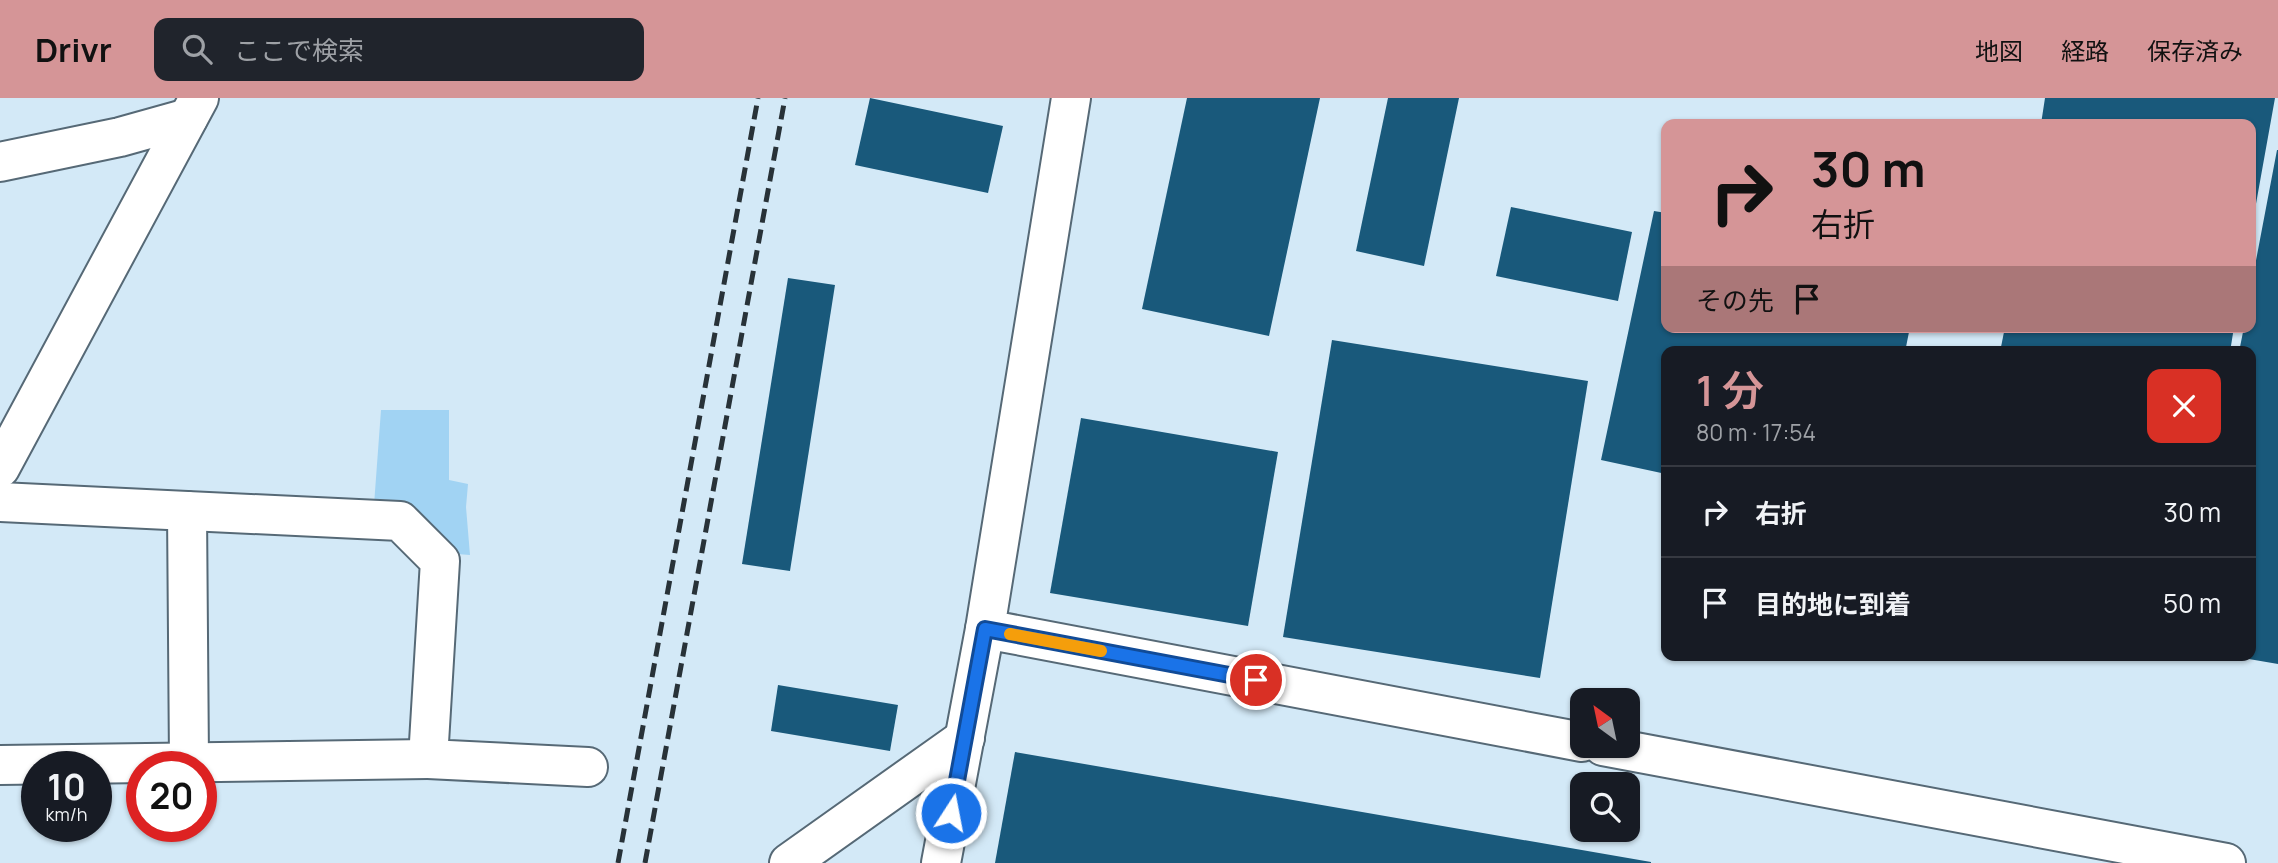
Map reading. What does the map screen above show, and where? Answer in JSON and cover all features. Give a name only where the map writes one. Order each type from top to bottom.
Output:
[{"type":"street","points":[[941,863],[985,629],[1071,98]]},
{"type":"street","points":[[0,162],[120,137],[193,108]]},
{"type":"street","points":[[0,468],[193,108]]},
{"type":"street","points":[[0,502],[400,521],[440,561],[428,759]]},
{"type":"street","points":[[187,511],[189,751]]},
{"type":"street","points":[[985,629],[1570,740]]},
{"type":"street","points":[[789,863],[965,738]]},
{"type":"street","points":[[1640,753],[2227,863]]},
{"type":"street","points":[[217,762],[428,759],[589,767]]},
{"type":"street","points":[[0,765],[126,763]]},
{"type":"shaded area","points":[[381,410],[449,410],[449,480],[468,484],[466,507],[470,555],[419,551],[374,505]]},
{"type":"building","points":[[870,98],[1003,126],[988,193],[855,165]]},
{"type":"building","points":[[1187,98],[1320,98],[1269,336],[1142,309]]},
{"type":"building","points":[[1388,98],[1459,98],[1424,266],[1356,251]]},
{"type":"building","points":[[2045,98],[2275,98],[2256,204],[2256,119],[2042,119]]},
{"type":"building","points":[[2278,150],[2278,664],[2256,660],[2256,346],[2240,346],[2243,333],[2256,333],[2256,260]]},
{"type":"building","points":[[1511,207],[1632,232],[1618,301],[1496,276]]},
{"type":"building","points":[[1654,211],[1661,212],[1661,333],[1909,333],[1906,346],[1661,346],[1661,473],[1601,460]]},
{"type":"building","points":[[788,278],[835,285],[790,571],[742,564]]},
{"type":"building","points":[[2004,333],[2233,333],[2231,346],[2001,346]]},
{"type":"building","points":[[1332,340],[1588,381],[1540,678],[1283,637]]},
{"type":"building","points":[[1081,418],[1278,452],[1248,626],[1050,593]]},
{"type":"building","points":[[778,685],[898,705],[890,751],[771,731]]},
{"type":"building","points":[[1015,752],[1651,862],[1651,863],[995,863]]},
{"type":"railway","points":[[618,863],[758,98]]},
{"type":"railway","points":[[645,863],[785,98]]},
{"type":"slow traffic","points":[[1010,634],[1101,651]]},
{"type":"route","points":[[951,813],[985,629],[1256,680]]}]
